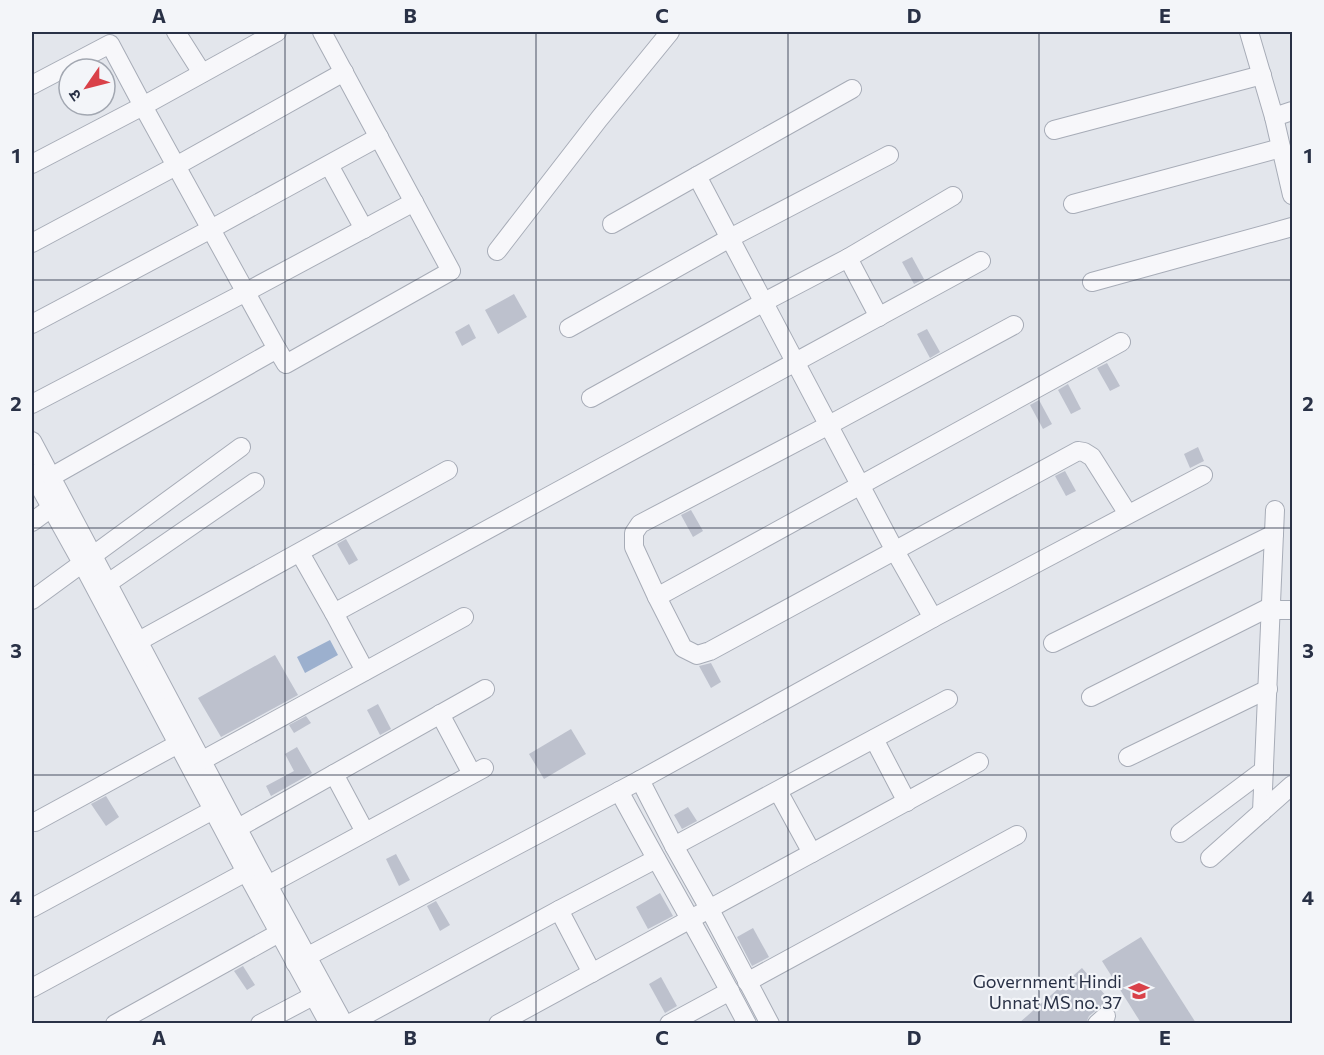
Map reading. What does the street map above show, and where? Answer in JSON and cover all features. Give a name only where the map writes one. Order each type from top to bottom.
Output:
[{"type":"street","points":[[176,32],[202,73]]},
{"type":"street","points":[[32,164],[278,32]]},
{"type":"street","points":[[32,84],[110,44],[286,364],[451,271],[322,32]]},
{"type":"street","points":[[497,251],[670,32]]},
{"type":"street","points":[[1249,32],[1274,117],[1293,195]]},
{"type":"street","points":[[32,243],[344,72]]},
{"type":"street","points":[[1054,130],[1262,75]]},
{"type":"street","points":[[612,224],[852,89]]},
{"type":"street","points":[[1274,117],[1293,111]]},
{"type":"street","points":[[32,324],[379,137]]},
{"type":"street","points":[[1073,204],[1281,148]]},
{"type":"street","points":[[569,328],[730,238],[889,155]]},
{"type":"street","points":[[329,165],[363,229]]},
{"type":"street","points":[[697,176],[895,551],[933,618]]},
{"type":"street","points":[[591,398],[848,258],[954,196]]},
{"type":"street","points":[[32,404],[414,202]]},
{"type":"street","points":[[1092,282],[1293,227]]},
{"type":"street","points":[[848,258],[879,316]]},
{"type":"street","points":[[334,613],[981,261]]},
{"type":"street","points":[[1014,325],[640,524],[634,533],[634,547],[683,648],[697,655],[710,651],[1078,452],[1084,452],[1092,457],[1128,514]]},
{"type":"street","points":[[657,597],[1121,342]]},
{"type":"street","points":[[51,477],[277,350]]},
{"type":"street","points":[[32,441],[51,477],[87,559],[132,644],[196,764],[238,828],[268,885],[301,959],[314,996],[329,1023]]},
{"type":"street","points":[[32,600],[241,447]]},
{"type":"street","points":[[132,644],[448,470]]},
{"type":"street","points":[[32,473],[51,508],[87,559]]},
{"type":"street","points":[[301,959],[640,780],[933,618],[1203,475]]},
{"type":"street","points":[[102,587],[255,482]]},
{"type":"street","points":[[32,522],[51,508]]},
{"type":"street","points":[[1262,812],[1275,510]]},
{"type":"street","points":[[1053,643],[1274,534]]},
{"type":"street","points":[[300,553],[365,671]]},
{"type":"street","points":[[1090,697],[1271,608],[1293,610]]},
{"type":"street","points":[[196,764],[464,617]]},
{"type":"street","points":[[132,644],[178,744],[196,764],[213,810],[279,933],[301,959],[344,1023]]},
{"type":"street","points":[[238,828],[485,689]]},
{"type":"street","points":[[1128,758],[1268,689]]},
{"type":"street","points":[[674,846],[948,699]]},
{"type":"street","points":[[268,885],[478,771],[440,714]]},
{"type":"street","points":[[874,740],[907,802]]},
{"type":"street","points":[[35,822],[178,744]]},
{"type":"street","points":[[498,1023],[979,762]]},
{"type":"street","points":[[1180,833],[1264,770]]},
{"type":"street","points":[[334,774],[364,832]]},
{"type":"street","points":[[640,780],[770,1023]]},
{"type":"street","points":[[1210,858],[1293,785]]},
{"type":"street","points":[[619,791],[747,1023]]},
{"type":"street","points":[[778,791],[812,853]]},
{"type":"street","points":[[32,908],[213,810]]},
{"type":"street","points":[[747,982],[1017,835]]},
{"type":"street","points":[[349,1023],[656,859]]},
{"type":"street","points":[[32,988],[246,872]]},
{"type":"street","points":[[559,910],[592,972]]},
{"type":"street","points":[[115,1023],[279,933]]},
{"type":"street","points":[[669,1023],[730,991]]},
{"type":"street","points":[[260,1023],[314,996]]},
{"type":"water","points":[[330,640],[338,655],[305,673],[297,657]]},
{"type":"building","points":[[912,257],[924,279],[914,284],[902,262]]},
{"type":"building","points":[[514,294],[527,317],[498,334],[485,310]]},
{"type":"building","points":[[469,324],[476,338],[462,346],[455,332]]},
{"type":"building","points":[[927,329],[940,352],[930,358],[917,334]]},
{"type":"building","points":[[1107,363],[1120,386],[1110,391],[1097,368]]},
{"type":"building","points":[[1068,384],[1081,409],[1071,414],[1058,390]]},
{"type":"building","points":[[1039,400],[1052,424],[1043,429],[1030,405]]},
{"type":"building","points":[[1198,447],[1204,461],[1190,468],[1184,454]]},
{"type":"building","points":[[1065,471],[1076,491],[1066,496],[1055,476]]},
{"type":"building","points":[[691,510],[703,531],[693,537],[681,515]]},
{"type":"building","points":[[346,539],[358,560],[349,565],[337,544]]},
{"type":"building","points":[[275,655],[298,695],[221,737],[198,698]]},
{"type":"building","points":[[711,663],[721,682],[711,688],[699,666]]},
{"type":"building","points":[[378,704],[391,729],[380,735],[367,710]]},
{"type":"building","points":[[306,716],[311,723],[294,733],[289,725]]},
{"type":"building","points":[[571,729],[586,754],[544,779],[529,754]]},
{"type":"building","points":[[297,747],[312,773],[271,796],[266,786],[294,771],[285,754]]},
{"type":"building","points":[[106,796],[119,817],[106,826],[91,804]]},
{"type":"building","points":[[688,807],[697,821],[682,829],[674,815]]},
{"type":"building","points":[[396,854],[410,880],[399,886],[386,859]]},
{"type":"building","points":[[660,893],[673,916],[648,929],[636,907]]},
{"type":"building","points":[[436,901],[450,925],[440,931],[427,906]]},
{"type":"building","points":[[753,928],[769,957],[752,966],[737,937]]},
{"type":"building","points":[[1141,937],[1196,1023],[1141,1023],[1102,961]]},
{"type":"building","points":[[243,966],[255,985],[247,990],[234,971]]},
{"type":"building","points":[[1082,968],[1112,1003],[1110,1006],[1104,1005],[1099,1008],[1089,1016],[1086,1023],[1019,1023]]},
{"type":"building","points":[[661,977],[677,1006],[665,1013],[649,984]]},
{"type":"place","name":"Government Hindi Unnat MS no. 37","points":[[1139,991]]}]
